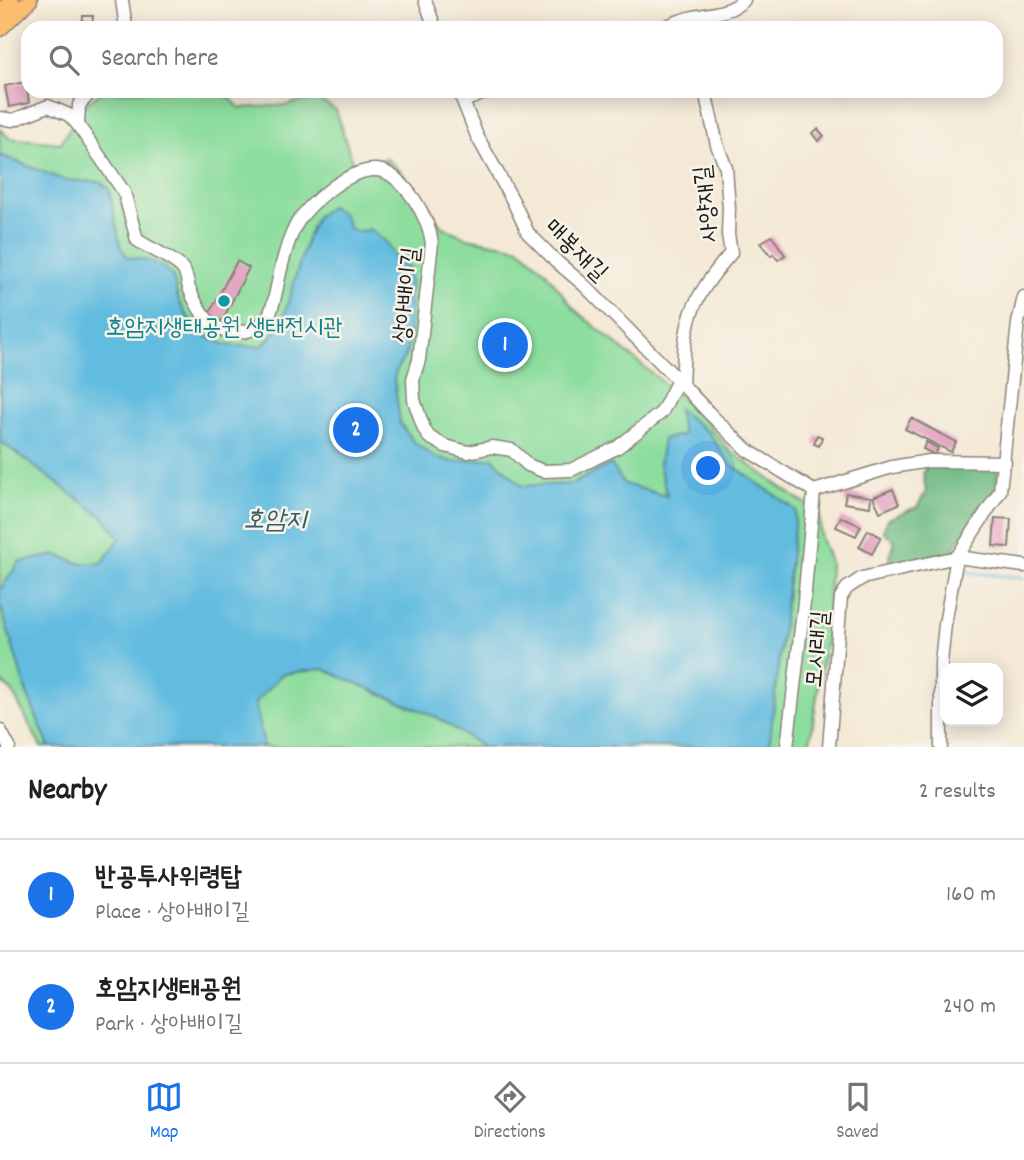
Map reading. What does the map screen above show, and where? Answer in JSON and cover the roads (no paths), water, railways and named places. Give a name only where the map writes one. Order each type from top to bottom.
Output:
[{"type":"main road","points":[[0,12],[12,0]]},
{"type":"main road","points":[[0,29],[30,0]]},
{"type":"street","points":[[121,0],[125,21]]},
{"type":"street","points":[[425,0],[432,21]]},
{"type":"street","points":[[705,21],[744,0]]},
{"type":"street","points":[[78,125],[79,105],[86,98]]},
{"type":"street","name":"매봉재길","points":[[462,98],[477,136],[528,233],[680,382]]},
{"type":"street","name":"사양재길","points":[[680,382],[684,336],[692,308],[707,281],[731,253],[726,168],[707,98]]},
{"type":"street","name":"상아배이길","points":[[0,118],[13,120],[48,106],[69,115],[124,192],[137,240],[172,259],[184,271],[189,288],[204,316],[220,331],[253,330],[268,318],[291,238],[309,207],[352,175],[382,171],[396,179],[413,198],[431,234],[419,360],[413,379],[414,400],[429,437],[445,446],[468,452],[492,447],[512,450],[528,465],[542,471],[571,470],[618,447],[662,412],[680,382]]},
{"type":"street","points":[[941,747],[945,624],[955,581],[957,557],[1000,491],[1018,373],[1018,323],[1024,297]]},
{"type":"street","points":[[680,382],[747,450],[814,491],[892,467],[929,461],[1005,462]]},
{"type":"street","points":[[787,747],[814,491]]},
{"type":"street","name":"모시래길","points":[[829,747],[841,597],[848,588],[862,578],[957,557],[1024,566]]},
{"type":"street","points":[[0,730],[9,747]]},
{"type":"water","name":"호암지","points":[[0,155],[64,180],[100,182],[109,189],[121,248],[128,257],[154,263],[168,271],[187,316],[209,338],[225,344],[262,346],[273,335],[283,319],[316,217],[330,206],[343,214],[350,229],[361,232],[370,229],[388,244],[396,261],[410,269],[410,332],[406,355],[394,378],[400,423],[414,442],[433,456],[454,462],[493,458],[522,486],[572,484],[611,464],[624,484],[667,496],[659,465],[663,439],[683,435],[678,409],[708,432],[729,463],[796,510],[769,747],[483,747],[438,718],[323,669],[282,674],[255,703],[264,747],[49,747],[26,691],[0,604],[0,590],[19,562],[56,555],[80,563],[102,563],[120,538],[104,518],[0,441]]},
{"type":"waterway","points":[[964,572],[1024,578]]},
{"type":"place","name":"호암지생태공원 생태전시관","points":[[224,301]]},
{"type":"place","name":"반공투사위령탑","points":[[505,345]]},
{"type":"place","name":"호암지생태공원","points":[[356,430]]}]
